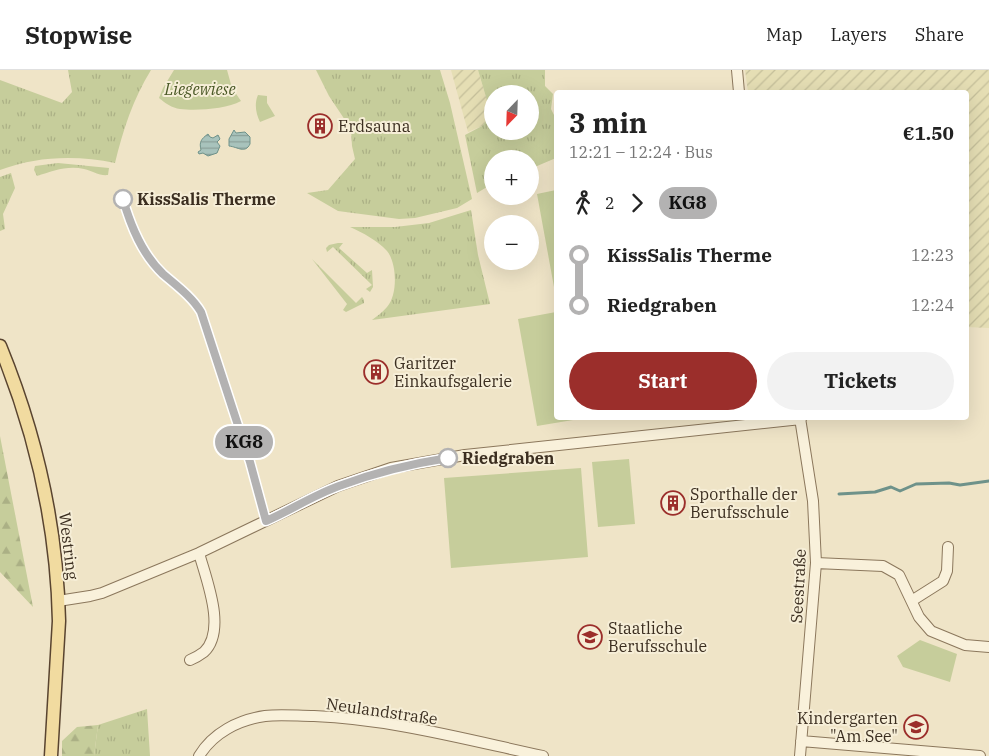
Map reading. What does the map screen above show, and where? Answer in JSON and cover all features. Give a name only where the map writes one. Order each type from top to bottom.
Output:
[{"type":"main road","name":"Westring","points":[[0,346],[32,436],[52,534],[58,601],[57,664],[51,756]]},
{"type":"street","points":[[737,70],[739,90]]},
{"type":"street","points":[[58,601],[90,596],[138,578],[199,552],[338,486],[391,468],[465,455],[782,420]]},
{"type":"street","name":"Seestraße","points":[[800,420],[813,501],[816,563],[800,756]]},
{"type":"street","points":[[912,600],[942,581],[947,571],[948,547]]},
{"type":"street","points":[[190,660],[204,652],[212,640],[216,626],[199,552]]},
{"type":"street","points":[[816,563],[883,566],[899,575],[919,616],[931,631],[965,645],[989,647]]},
{"type":"street","name":"Neulandstraße","points":[[198,756],[217,734],[236,724],[265,716],[295,716],[342,718],[410,728],[543,756]]},
{"type":"street","points":[[801,741],[980,756]]},
{"type":"shaded area","points":[[451,70],[478,70],[484,90],[484,123],[468,132]]},
{"type":"shaded area","points":[[745,70],[989,70],[989,328],[969,327],[969,90],[748,90]]},
{"type":"green space","points":[[68,70],[151,70],[129,115],[115,163],[101,160],[57,158],[28,162],[0,170],[0,80],[62,103],[72,92]]},
{"type":"green space","name":"Liegewiese","points":[[174,70],[227,70],[232,88],[241,101],[220,108],[195,110],[171,106],[159,98]]},
{"type":"green space","points":[[316,70],[440,70],[450,103],[472,199],[457,208],[415,218],[399,219],[338,211],[307,193],[328,190],[355,159],[351,129],[329,96]]},
{"type":"green space","points":[[478,70],[545,70],[545,86],[553,94],[551,109],[554,115],[554,159],[539,165],[539,150],[484,150],[484,189],[477,193],[465,135],[484,123],[484,140],[539,140],[539,85],[484,85],[484,90]]},
{"type":"green space","name":"Liegewiese","points":[[258,95],[267,96],[267,103],[275,116],[260,122],[256,109]]},
{"type":"green space","points":[[58,163],[109,168],[108,175],[72,168],[60,169],[37,176],[34,170],[35,166]]},
{"type":"green space","points":[[11,173],[15,188],[3,214],[5,229],[0,231],[0,177]]},
{"type":"green space","points":[[554,190],[554,287],[539,205],[539,194]]},
{"type":"green space","points":[[471,210],[478,255],[490,304],[372,320],[391,302],[395,279],[393,263],[387,251],[379,243],[350,227],[395,227],[429,223]]},
{"type":"green space","points":[[343,243],[339,248],[367,273],[372,270],[373,287],[370,292],[366,289],[372,285],[333,247],[327,252],[326,248],[329,245]]},
{"type":"green space","points":[[312,259],[356,303],[362,297],[364,303],[346,312],[343,310],[347,304]]},
{"type":"green space","points":[[554,312],[554,420],[573,420],[537,426],[518,319]]},
{"type":"green space","points":[[0,436],[33,607],[0,572]]},
{"type":"green space","points":[[629,459],[635,524],[598,527],[592,462]]},
{"type":"green space","points":[[581,468],[588,557],[451,568],[444,478]]},
{"type":"green space","points":[[920,640],[957,654],[950,682],[903,667],[897,656]]},
{"type":"green space","points":[[147,709],[150,756],[94,756],[98,725]]},
{"type":"green space","points":[[98,725],[94,756],[62,756],[62,741],[77,727]]},
{"type":"water","points":[[234,130],[236,133],[245,132],[250,137],[250,144],[246,149],[229,146],[229,139]]},
{"type":"water","points":[[208,134],[213,138],[218,135],[220,139],[217,142],[220,146],[217,153],[208,156],[198,152],[201,150],[201,141]]},
{"type":"waterway","points":[[839,494],[875,492],[891,487],[900,491],[916,484],[949,483],[960,485],[989,481]]},
{"type":"bus line","name":"KG8","points":[[123,199],[138,241],[161,272],[196,303],[206,322],[250,462],[266,521],[338,486],[391,468],[448,458]]},
{"type":"place","name":"Erdsauna","points":[[320,126]]},
{"type":"place","name":"KissSalis Therme","points":[[123,199]]},
{"type":"place","name":"Garitzer Einkaufsgalerie","points":[[376,372]]},
{"type":"place","name":"Riedgraben","points":[[448,458]]},
{"type":"place","name":"Sporthalle der Berufsschule","points":[[673,503]]},
{"type":"place","name":"Staatliche Berufsschule","points":[[590,637]]},
{"type":"place","name":"Kindergarten \"Am See\"","points":[[916,727]]}]
